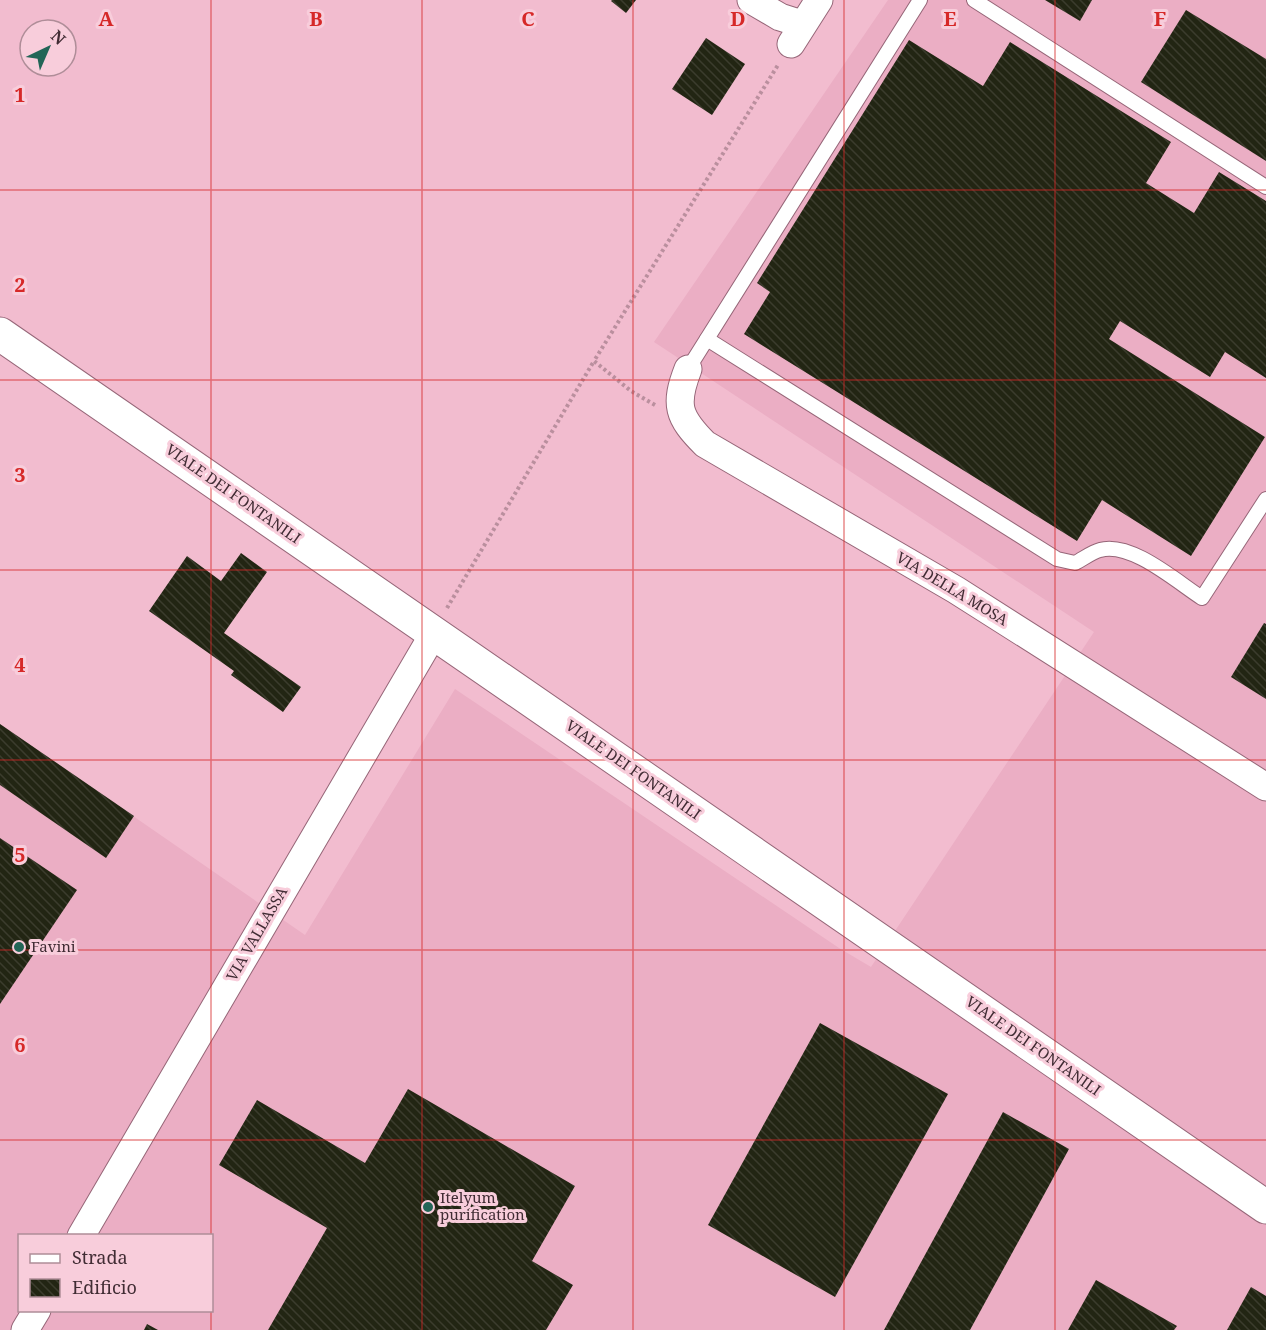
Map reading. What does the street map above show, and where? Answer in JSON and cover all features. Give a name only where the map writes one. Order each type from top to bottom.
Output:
[{"type":"main road","name":"VIALE DEI FONTANILI","points":[[0,334],[1266,1207]]},
{"type":"street","points":[[751,0],[780,17],[797,34],[819,0]]},
{"type":"street","points":[[685,422],[680,405],[681,388],[688,369]]},
{"type":"street","name":"VIA DELLA MOSA","points":[[685,422],[705,444],[719,454],[956,590],[1266,787]]},
{"type":"street","name":"VIA VALLASSA","points":[[82,1234],[434,633]]},
{"type":"street","points":[[25,1330],[36,1312]]},
{"type":"lane","points":[[688,369],[920,0]]},
{"type":"lane","points":[[974,0],[1266,187]]},
{"type":"lane","points":[[707,339],[1057,559],[1075,563],[1100,550],[1119,549],[1139,556],[1202,598],[1266,499]]},
{"type":"path","points":[[434,633],[594,361],[797,34]]},
{"type":"path","points":[[594,361],[631,392],[685,422]]},
{"type":"shaded area","points":[[888,0],[1266,0],[1266,1330],[0,1330],[0,724],[305,935],[455,689],[839,948],[871,967],[1094,632],[654,342]]},
{"type":"building","points":[[612,0],[636,0],[626,13]]},
{"type":"building","points":[[1045,0],[1092,0],[1080,21]]},
{"type":"building","points":[[1186,10],[1266,59],[1266,161],[1141,82]]},
{"type":"building","points":[[706,38],[745,64],[712,115],[672,89]]},
{"type":"building","points":[[909,40],[983,86],[1010,42],[1171,142],[1146,183],[1194,213],[1219,172],[1266,201],[1266,378],[1225,352],[1210,377],[1120,321],[1109,339],[1265,437],[1191,556],[1102,500],[1077,541],[744,334],[770,292],[757,283]]},
{"type":"building","points":[[241,553],[267,572],[224,633],[301,687],[283,712],[231,675],[234,671],[149,611],[187,556],[221,581]]},
{"type":"building","points":[[1264,623],[1266,624],[1266,699],[1231,677]]},
{"type":"building","points":[[0,724],[134,816],[106,858],[0,785]]},
{"type":"building","name":"Favini","points":[[0,838],[77,890],[0,1004]]},
{"type":"building","points":[[820,1023],[948,1094],[835,1297],[708,1225]]},
{"type":"building","name":"Itelyum purification","points":[[408,1089],[575,1186],[532,1261],[573,1285],[546,1330],[268,1330],[327,1228],[219,1165],[257,1100],[365,1163]]},
{"type":"building","points":[[1003,1112],[1069,1149],[970,1330],[884,1330]]},
{"type":"building","points":[[1096,1280],[1177,1326],[1174,1330],[1068,1330]]},
{"type":"building","points":[[1251,1287],[1266,1296],[1266,1330],[1227,1330]]},
{"type":"building","points":[[147,1324],[158,1330],[144,1330]]},
{"type":"place","name":"Favini","points":[[19,947]]},
{"type":"place","name":"Itelyum purification","points":[[428,1207]]}]
